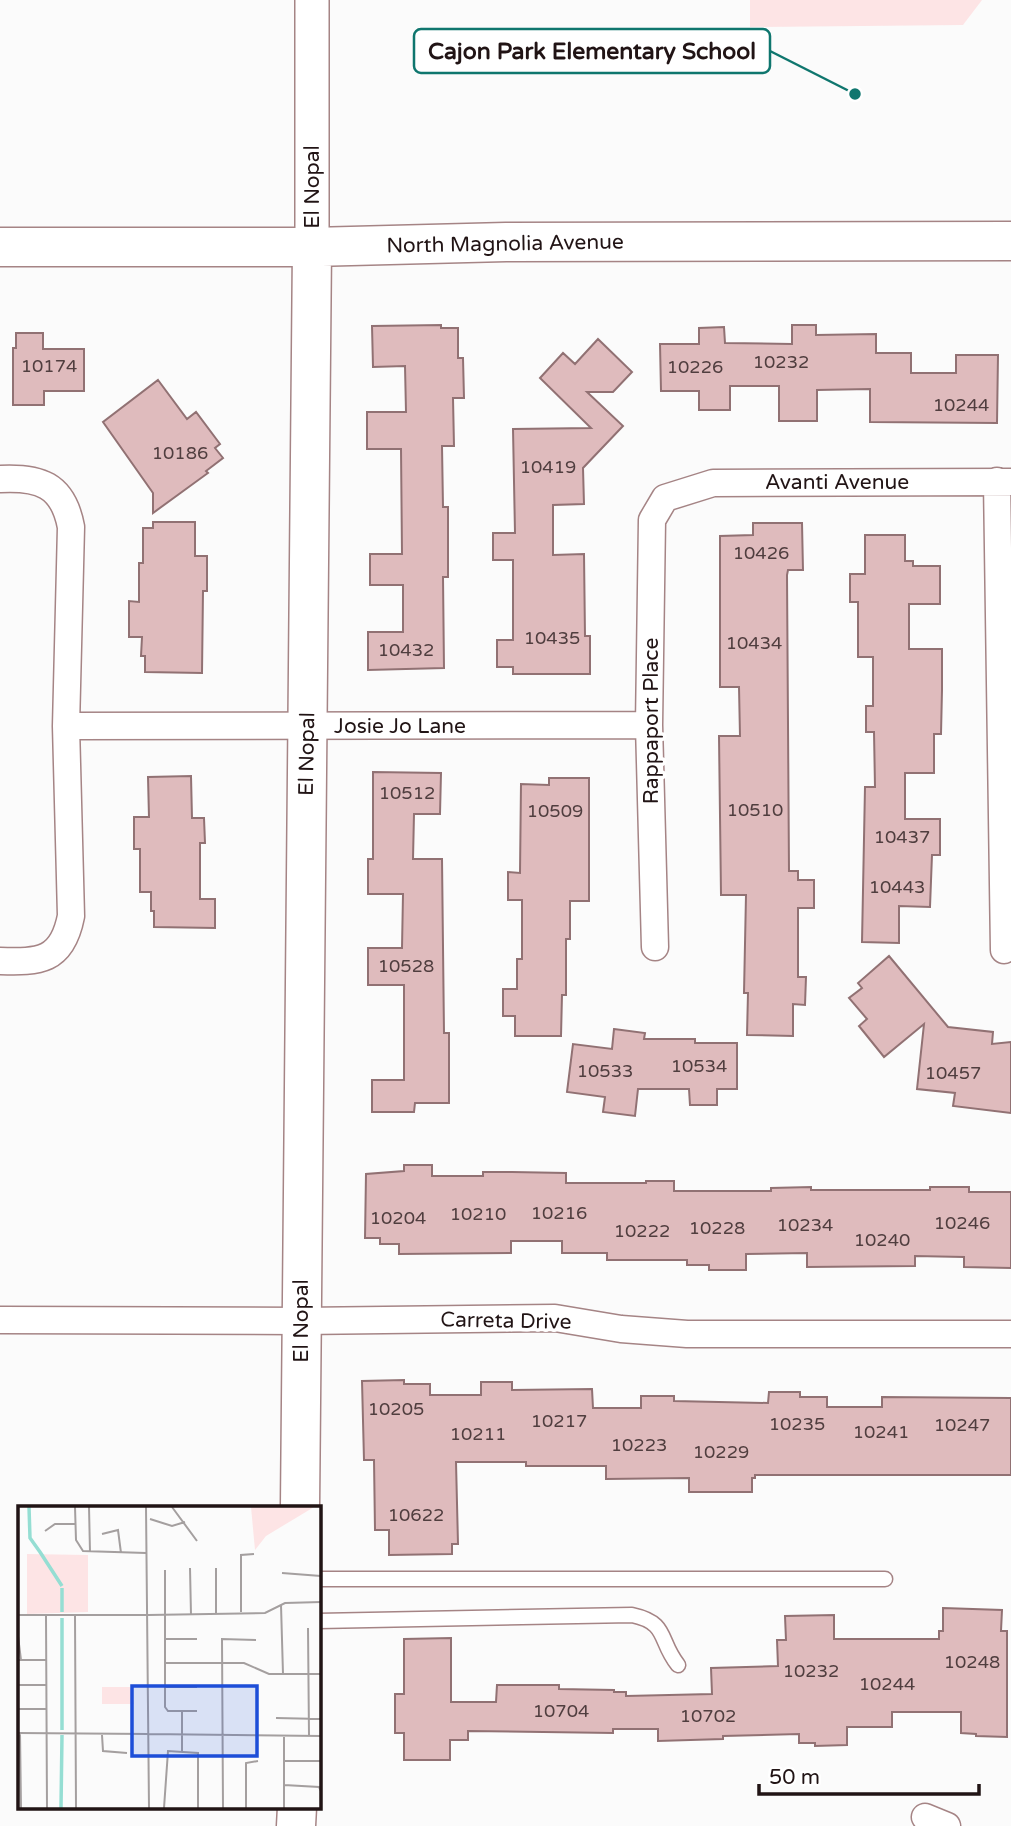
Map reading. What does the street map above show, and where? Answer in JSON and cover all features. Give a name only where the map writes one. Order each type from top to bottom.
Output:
[{"type":"main road","name":"North Magnolia Avenue","points":[[0,247],[1011,241]]},
{"type":"main road","name":"El Nopal","points":[[300,1506],[312,247]]},
{"type":"main road","points":[[296,1808],[296,1826]]},
{"type":"street","name":"El Nopal","points":[[312,0],[312,247]]},
{"type":"street","points":[[0,479],[30,478],[54,491],[62,501],[71,527],[66,726],[71,916],[68,930],[55,950],[37,962],[0,961]]},
{"type":"street","points":[[1004,482],[1004,950]]},
{"type":"street","name":"Avanti Avenue","points":[[665,498],[713,483],[1004,482]]},
{"type":"street","name":"Rappaport Place","points":[[654,947],[649,725],[652,520],[665,498]]},
{"type":"street","name":"Josie Jo Lane","points":[[66,726],[649,725]]},
{"type":"street","name":"Carreta Drive","points":[[0,1320],[555,1318],[621,1329],[687,1334],[1011,1334]]},
{"type":"lane","points":[[320,1579],[885,1579]]},
{"type":"lane","points":[[320,1621],[632,1615],[647,1618],[661,1629],[668,1653],[678,1665]]},
{"type":"shaded area","points":[[750,0],[982,0],[963,25],[750,27]]},
{"type":"building","points":[[441,325],[441,328],[458,328],[458,358],[463,358],[464,398],[453,398],[454,446],[442,446],[443,507],[448,507],[448,577],[443,577],[444,668],[368,670],[368,632],[403,632],[403,585],[370,585],[370,554],[402,554],[401,449],[367,449],[367,412],[406,412],[405,366],[373,367],[372,326]]},
{"type":"building","points":[[792,325],[816,325],[816,335],[876,334],[876,353],[911,353],[911,373],[956,373],[956,355],[998,355],[997,423],[870,422],[870,389],[817,390],[817,421],[779,421],[779,386],[730,386],[730,410],[699,410],[699,391],[661,391],[660,344],[699,344],[699,328],[724,327],[725,343],[792,344]]},
{"type":"building","points":[[16,333],[43,333],[43,349],[84,349],[84,391],[44,391],[44,405],[13,405],[13,348],[16,348]]},
{"type":"building","points":[[598,339],[632,372],[613,392],[587,392],[623,426],[583,468],[584,504],[553,505],[553,555],[584,554],[585,636],[590,636],[590,674],[513,674],[513,667],[497,667],[497,640],[513,640],[513,560],[493,560],[493,533],[515,533],[513,429],[591,428],[540,378],[563,353],[575,364]]},
{"type":"building","points":[[158,380],[187,419],[196,412],[220,444],[215,448],[223,458],[206,471],[208,473],[153,513],[153,493],[103,422]]},
{"type":"building","points":[[153,522],[195,522],[195,556],[207,556],[207,591],[203,591],[202,673],[145,672],[145,656],[141,656],[142,637],[129,637],[129,601],[139,602],[139,563],[143,563],[143,528],[153,528]]},
{"type":"building","points":[[753,523],[802,523],[803,570],[788,570],[787,575],[789,871],[798,871],[798,880],[814,880],[814,908],[798,908],[798,977],[806,977],[805,1005],[793,1004],[793,1036],[747,1035],[748,993],[744,993],[746,895],[721,895],[719,736],[740,736],[739,687],[720,687],[720,536],[753,535]]},
{"type":"building","points":[[865,535],[905,535],[905,561],[913,561],[913,566],[940,566],[940,604],[909,604],[909,649],[942,649],[942,690],[941,734],[934,734],[934,773],[905,773],[905,819],[940,819],[940,855],[932,855],[930,907],[899,906],[899,943],[862,942],[865,787],[875,787],[874,732],[866,732],[866,706],[873,706],[873,657],[858,657],[858,602],[850,602],[850,574],[865,574]]},
{"type":"building","points":[[373,772],[441,773],[440,814],[414,814],[413,859],[442,859],[444,1033],[449,1033],[449,1103],[415,1103],[414,1112],[372,1112],[372,1080],[404,1080],[404,985],[368,985],[368,948],[402,948],[403,894],[368,894],[368,859],[373,859]]},
{"type":"building","points":[[191,776],[192,818],[204,818],[205,843],[200,843],[200,899],[215,899],[215,928],[154,927],[151,892],[140,892],[140,849],[134,849],[134,817],[149,817],[148,777]]},
{"type":"building","points":[[549,778],[589,778],[589,901],[570,901],[570,939],[566,939],[566,995],[562,995],[561,1036],[515,1036],[515,1016],[503,1016],[503,989],[517,989],[517,959],[522,959],[522,900],[508,900],[508,872],[520,873],[521,784],[549,785]]},
{"type":"building","points":[[889,956],[948,1027],[993,1032],[992,1044],[1011,1042],[1011,1113],[953,1106],[955,1093],[917,1089],[924,1024],[884,1057],[859,1026],[867,1019],[849,998],[862,988],[858,983]]},
{"type":"building","points":[[614,1029],[645,1033],[644,1039],[695,1039],[695,1043],[737,1043],[737,1089],[717,1089],[717,1105],[690,1105],[689,1089],[638,1089],[635,1116],[603,1112],[605,1097],[567,1092],[573,1044],[612,1049]]},
{"type":"building","points":[[404,1165],[432,1165],[432,1176],[483,1176],[483,1172],[566,1173],[566,1183],[674,1181],[674,1191],[771,1191],[771,1188],[811,1187],[811,1190],[930,1190],[930,1187],[969,1187],[969,1192],[1011,1192],[1011,1268],[964,1267],[964,1257],[915,1256],[915,1266],[807,1267],[807,1253],[746,1254],[746,1270],[709,1270],[709,1265],[687,1265],[687,1260],[607,1260],[607,1253],[562,1253],[562,1241],[511,1241],[511,1253],[399,1254],[399,1244],[380,1244],[380,1238],[365,1238],[366,1174],[404,1171]]},
{"type":"building","points":[[404,1380],[404,1384],[430,1384],[430,1395],[481,1395],[481,1382],[512,1382],[512,1390],[592,1389],[593,1408],[641,1408],[641,1396],[674,1396],[674,1401],[768,1403],[769,1392],[800,1392],[800,1397],[827,1397],[827,1407],[882,1407],[882,1397],[1011,1398],[1011,1475],[755,1475],[755,1478],[752,1478],[752,1492],[689,1492],[689,1478],[606,1479],[606,1466],[526,1466],[526,1462],[456,1462],[458,1544],[452,1544],[452,1554],[389,1555],[389,1530],[375,1530],[374,1460],[364,1460],[362,1381]]},
{"type":"building","points":[[943,1608],[1002,1610],[1001,1631],[1007,1631],[1007,1737],[961,1733],[961,1712],[892,1712],[892,1727],[847,1727],[847,1745],[815,1746],[815,1743],[799,1743],[799,1734],[658,1741],[658,1729],[613,1729],[613,1733],[468,1731],[468,1740],[450,1740],[450,1760],[404,1760],[404,1733],[395,1733],[395,1694],[404,1694],[404,1639],[451,1638],[451,1702],[496,1702],[497,1685],[559,1685],[559,1689],[614,1690],[626,1692],[626,1696],[712,1694],[711,1668],[778,1666],[777,1640],[786,1640],[785,1616],[834,1615],[834,1639],[939,1639],[939,1631],[943,1631]]},
{"type":"place","name":"Cajon Park Elementary School","points":[[855,94]]}]
